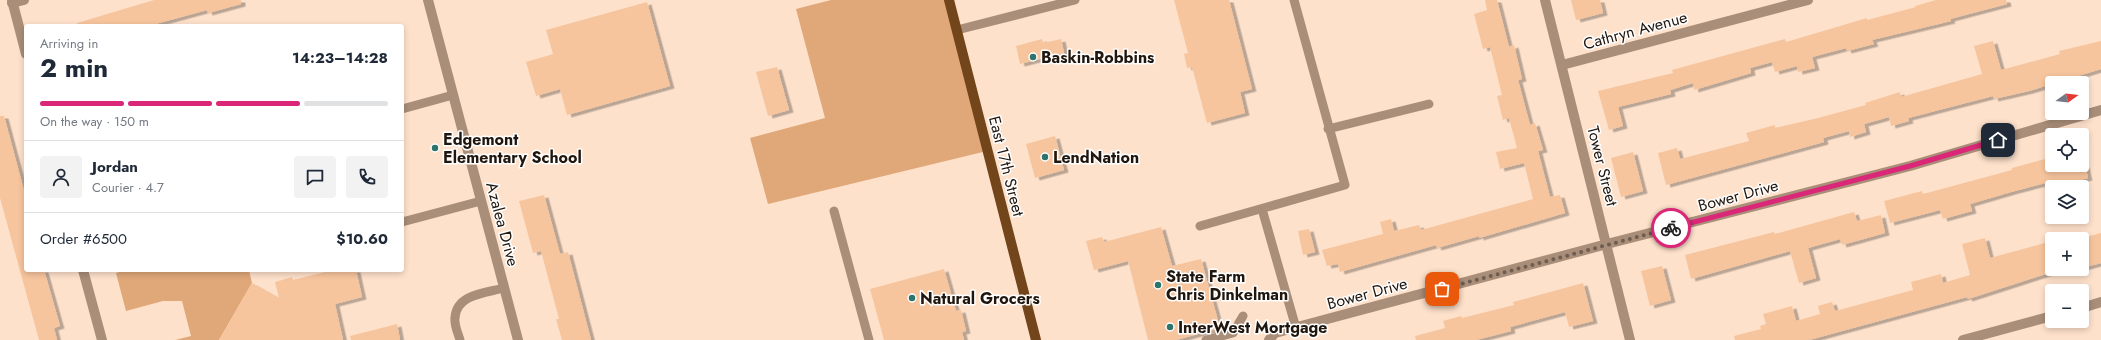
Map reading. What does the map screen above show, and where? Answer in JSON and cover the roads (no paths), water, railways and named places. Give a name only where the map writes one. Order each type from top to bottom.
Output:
[{"type":"main road","name":"East 17th Street","points":[[949,0],[1036,340]]},
{"type":"street","points":[[24,0],[12,2],[24,47]]},
{"type":"street","name":"Azalea Drive","points":[[428,0],[518,340]]},
{"type":"street","name":"Tower Street","points":[[1545,0],[1630,340]]},
{"type":"street","name":"Cathryn Avenue","points":[[1562,64],[1808,0]]},
{"type":"street","name":"Bower Drive","points":[[1269,340],[1275,333],[1607,244],[1910,166],[2101,110]]},
{"type":"street","points":[[84,272],[102,340]]},
{"type":"street","points":[[2089,306],[2101,302]]},
{"type":"street","points":[[1963,340],[2045,318]]},
{"type":"lane","points":[[957,30],[1076,0]]},
{"type":"lane","points":[[1200,226],[1345,185],[1328,129],[1294,0]]},
{"type":"lane","points":[[404,108],[453,95]]},
{"type":"lane","points":[[1328,129],[1429,104]]},
{"type":"lane","points":[[404,221],[481,200]]},
{"type":"lane","points":[[1262,209],[1296,328]]},
{"type":"lane","points":[[834,211],[869,340]]},
{"type":"lane","points":[[460,340],[454,320],[456,310],[461,302],[468,297],[504,288]]},
{"type":"lane","points":[[1206,340],[1233,333],[1243,316]]},
{"type":"place","name":"Baskin-Robbins","points":[[1033,57]]},
{"type":"place","name":"Edgemont Elementary School","points":[[435,148]]},
{"type":"place","name":"LendNation","points":[[1045,157]]},
{"type":"place","name":"State Farm Chris Dinkelman","points":[[1158,285]]},
{"type":"place","name":"Natural Grocers","points":[[912,298]]},
{"type":"place","name":"InterWest Mortgage","points":[[1170,327]]}]
